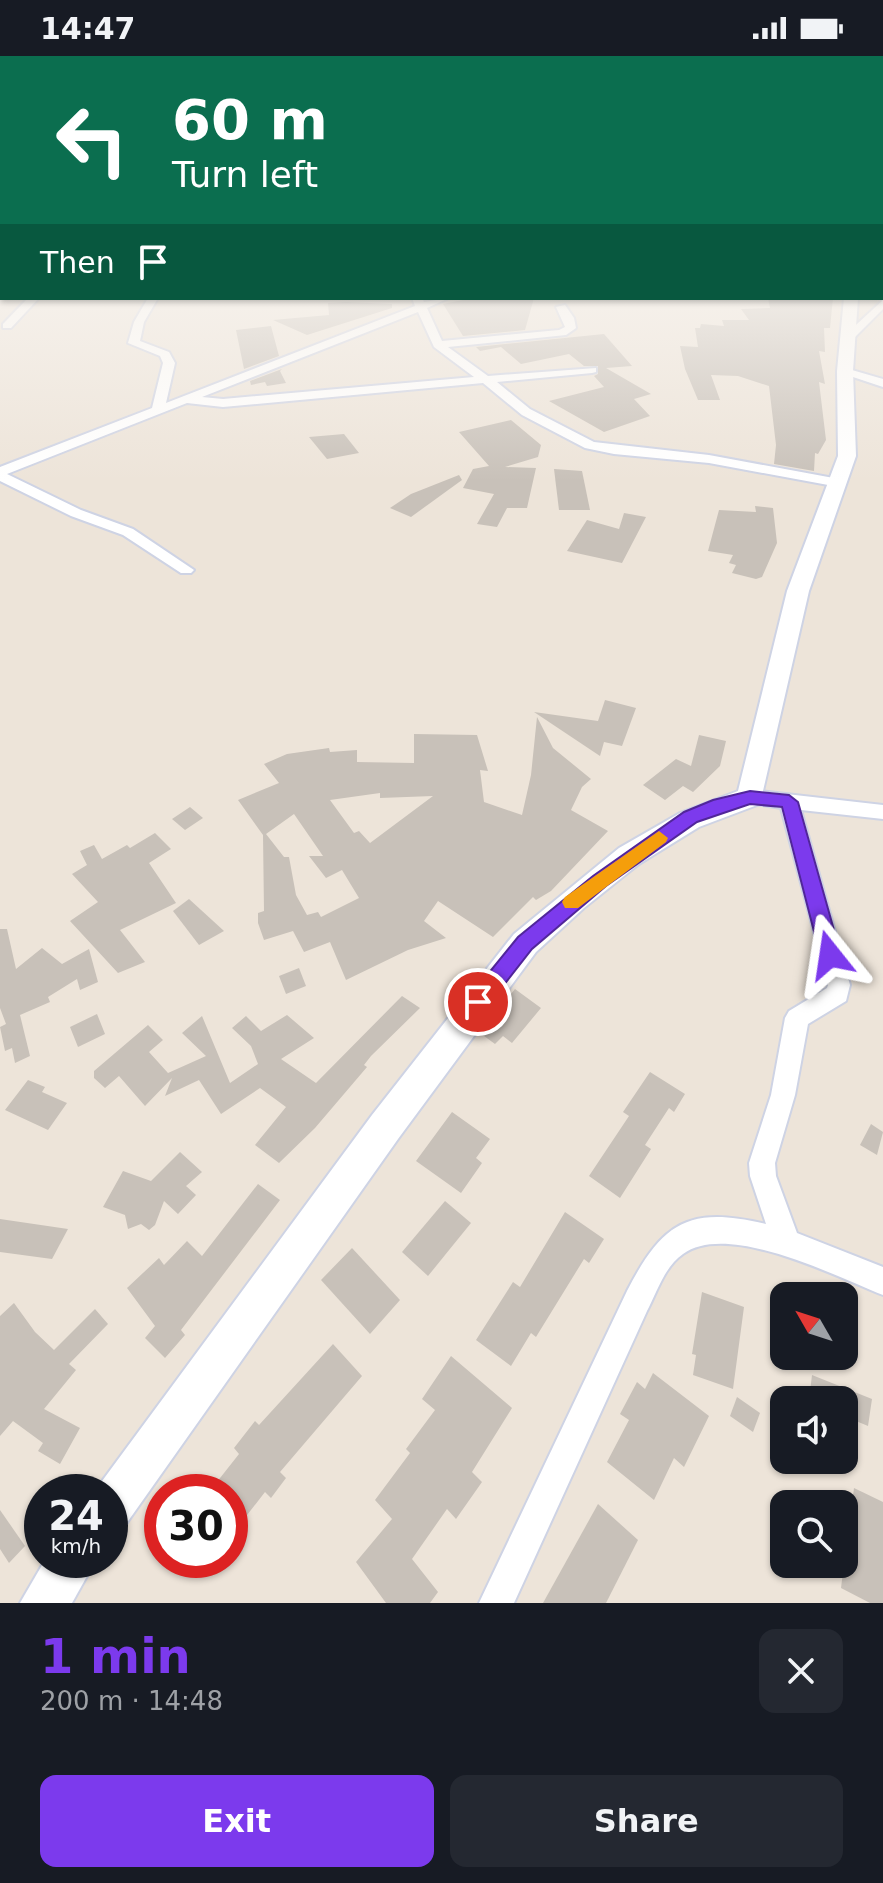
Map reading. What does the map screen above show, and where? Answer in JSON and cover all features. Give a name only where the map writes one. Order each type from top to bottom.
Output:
[{"type":"street","points":[[135,337],[134,343],[165,354],[169,363],[158,409]]},
{"type":"street","points":[[0,474],[336,337]]},
{"type":"street","points":[[435,337],[438,345],[538,419],[599,448],[709,459],[839,483]]},
{"type":"street","points":[[438,345],[519,337]]},
{"type":"street","points":[[750,797],[798,591],[847,456],[845,371],[848,338]]},
{"type":"street","points":[[186,398],[223,403],[592,370]]},
{"type":"street","points":[[845,371],[883,383]]},
{"type":"street","points":[[0,474],[76,513],[128,532],[186,570]]},
{"type":"street","points":[[128,1483],[385,1127],[525,943],[574,900],[691,817],[719,804],[750,797],[883,812]]},
{"type":"street","points":[[787,1245],[763,1176],[762,1163],[783,1095],[797,1018],[838,994],[839,985],[789,802]]},
{"type":"street","points":[[496,1603],[637,1301],[652,1271],[673,1244],[700,1229],[730,1230],[787,1245],[883,1281]]},
{"type":"street","points":[[44,1603],[61,1578]]},
{"type":"building","points":[[237,337],[274,337],[279,356],[244,369]]},
{"type":"building","points":[[573,337],[607,337],[632,366],[606,368],[651,394],[634,399],[650,416],[604,432],[549,401],[604,387],[594,376],[598,374],[598,366],[584,366],[569,354],[521,364],[501,347],[480,351],[476,347]]},
{"type":"building","points":[[696,337],[824,337],[825,352],[819,351],[825,384],[819,382],[826,440],[818,454],[815,453],[814,471],[774,464],[776,445],[769,386],[738,376],[711,375],[720,400],[698,400],[685,369],[680,346],[698,347]]},
{"type":"building","points":[[282,369],[280,371],[286,383],[251,385],[250,381]]},
{"type":"building","points":[[511,420],[541,445],[538,457],[505,467],[536,468],[527,508],[507,508],[497,527],[477,524],[494,494],[463,488],[473,469],[489,466],[459,432]]},
{"type":"building","points":[[344,434],[359,453],[327,459],[309,437]]},
{"type":"building","points":[[554,469],[582,471],[590,510],[559,510]]},
{"type":"building","points":[[459,475],[462,480],[411,517],[390,508],[411,494]]},
{"type":"building","points":[[755,506],[773,508],[777,543],[762,577],[756,579],[732,573],[736,565],[729,563],[733,555],[708,551],[719,510],[756,512]]},
{"type":"building","points":[[624,513],[646,517],[622,563],[567,551],[587,520],[619,529]]},
{"type":"building","points":[[605,700],[636,708],[622,746],[604,742],[600,756],[534,712],[598,721]]},
{"type":"building","points":[[537,717],[553,748],[591,779],[582,787],[571,810],[608,831],[551,891],[536,900],[533,897],[493,937],[438,901],[424,921],[446,938],[408,950],[346,980],[330,942],[304,952],[293,931],[264,940],[258,923],[258,913],[264,911],[263,835],[238,800],[279,783],[264,764],[287,754],[329,748],[330,752],[357,750],[357,762],[414,763],[414,734],[477,735],[488,771],[480,770],[484,802],[522,815],[531,775]],"holes":[[[380,793],[380,798],[433,796],[370,843],[359,831],[354,833],[330,800]],[[294,814],[323,856],[309,856],[326,878],[342,870],[359,898],[321,917],[318,912],[307,915],[296,895],[289,857],[284,857],[266,834]]]},
{"type":"building","points":[[699,735],[726,741],[720,766],[693,792],[683,786],[665,800],[643,785],[676,759],[691,766]]},
{"type":"building","points":[[190,807],[203,818],[185,830],[172,819]]},
{"type":"building","points":[[155,833],[171,849],[149,863],[176,903],[120,930],[145,962],[118,973],[70,921],[98,902],[72,874],[87,865],[80,851],[94,845],[102,859],[127,845],[130,848]]},
{"type":"building","points":[[189,899],[224,931],[199,945],[173,911]]},
{"type":"building","points":[[0,929],[7,929],[16,969],[42,948],[62,964],[89,949],[98,982],[80,990],[77,979],[48,997],[50,1002],[20,1015],[30,1056],[15,1063],[12,1048],[5,1051],[0,1027],[6,1024],[0,1008]]},
{"type":"building","points":[[299,968],[306,986],[286,994],[279,976]]},
{"type":"building","points":[[515,989],[541,1008],[512,1043],[503,1036],[495,1044],[480,1033]]},
{"type":"building","points":[[402,996],[420,1008],[371,1056],[364,1065],[367,1067],[315,1128],[279,1163],[255,1145],[286,1107],[260,1088],[221,1114],[199,1080],[165,1096],[172,1078],[145,1106],[119,1076],[105,1088],[94,1078],[94,1071],[148,1025],[163,1040],[149,1052],[168,1073],[206,1056],[182,1033],[202,1016],[230,1083],[258,1064],[251,1046],[232,1028],[246,1016],[261,1031],[287,1015],[314,1038],[281,1059],[316,1083]]},
{"type":"building","points":[[97,1014],[105,1034],[78,1047],[70,1027]]},
{"type":"building","points":[[650,1072],[685,1094],[674,1112],[669,1108],[645,1145],[651,1149],[620,1198],[589,1176],[629,1116],[623,1112]]},
{"type":"building","points":[[28,1080],[45,1087],[42,1092],[67,1103],[48,1130],[5,1110]]},
{"type":"building","points":[[452,1112],[490,1139],[476,1158],[482,1163],[461,1193],[416,1161]]},
{"type":"building","points":[[871,1124],[883,1132],[877,1155],[860,1145]]},
{"type":"building","points":[[180,1152],[202,1172],[186,1186],[196,1195],[178,1214],[164,1201],[155,1225],[149,1230],[141,1224],[128,1229],[125,1215],[103,1207],[123,1171],[151,1181]]},
{"type":"building","points":[[258,1184],[280,1200],[181,1330],[185,1335],[165,1358],[145,1338],[155,1326],[127,1288],[159,1258],[164,1265],[187,1241],[202,1256]]},
{"type":"building","points":[[445,1201],[471,1223],[428,1276],[402,1252]]},
{"type":"building","points":[[565,1212],[604,1239],[589,1263],[584,1259],[536,1337],[531,1333],[511,1366],[476,1340],[513,1282],[520,1287]]},
{"type":"building","points":[[0,1219],[68,1229],[52,1259],[0,1252]]},
{"type":"building","points":[[352,1248],[400,1300],[370,1334],[321,1280]]},
{"type":"building","points":[[702,1292],[744,1307],[733,1389],[693,1375],[696,1355],[692,1354]]},
{"type":"building","points":[[14,1303],[35,1332],[54,1350],[95,1309],[108,1324],[69,1364],[76,1370],[44,1409],[80,1428],[60,1464],[38,1451],[43,1443],[13,1421],[0,1436],[0,1316]]},
{"type":"building","points":[[333,1344],[362,1376],[280,1472],[286,1478],[271,1498],[265,1492],[248,1514],[248,1474],[223,1474],[239,1454],[234,1448],[255,1421],[259,1425]]},
{"type":"building","points":[[451,1356],[512,1408],[472,1472],[482,1482],[456,1519],[447,1509],[412,1559],[438,1592],[430,1603],[386,1603],[356,1562],[392,1519],[375,1500],[410,1453],[406,1449],[435,1410],[422,1399]]},
{"type":"building","points":[[653,1373],[709,1416],[684,1467],[674,1458],[654,1500],[607,1462],[629,1420],[620,1414],[637,1382],[645,1389]]},
{"type":"building","points":[[812,1375],[840,1386],[811,1386]]},
{"type":"building","points":[[858,1393],[872,1399],[868,1426],[858,1422]]},
{"type":"building","points":[[737,1397],[760,1413],[753,1432],[730,1416]]},
{"type":"building","points":[[854,1488],[883,1502],[883,1603],[870,1603],[841,1588],[842,1578],[858,1578],[858,1490]]},
{"type":"building","points":[[598,1504],[638,1540],[606,1603],[543,1603]]},
{"type":"building","points":[[0,1510],[24,1547],[9,1563],[0,1549]]},
{"type":"slow traffic","points":[[571,902],[659,838]]},
{"type":"route","points":[[478,1002],[525,943],[599,881],[691,817],[719,804],[750,797],[789,802],[830,955]]}]
